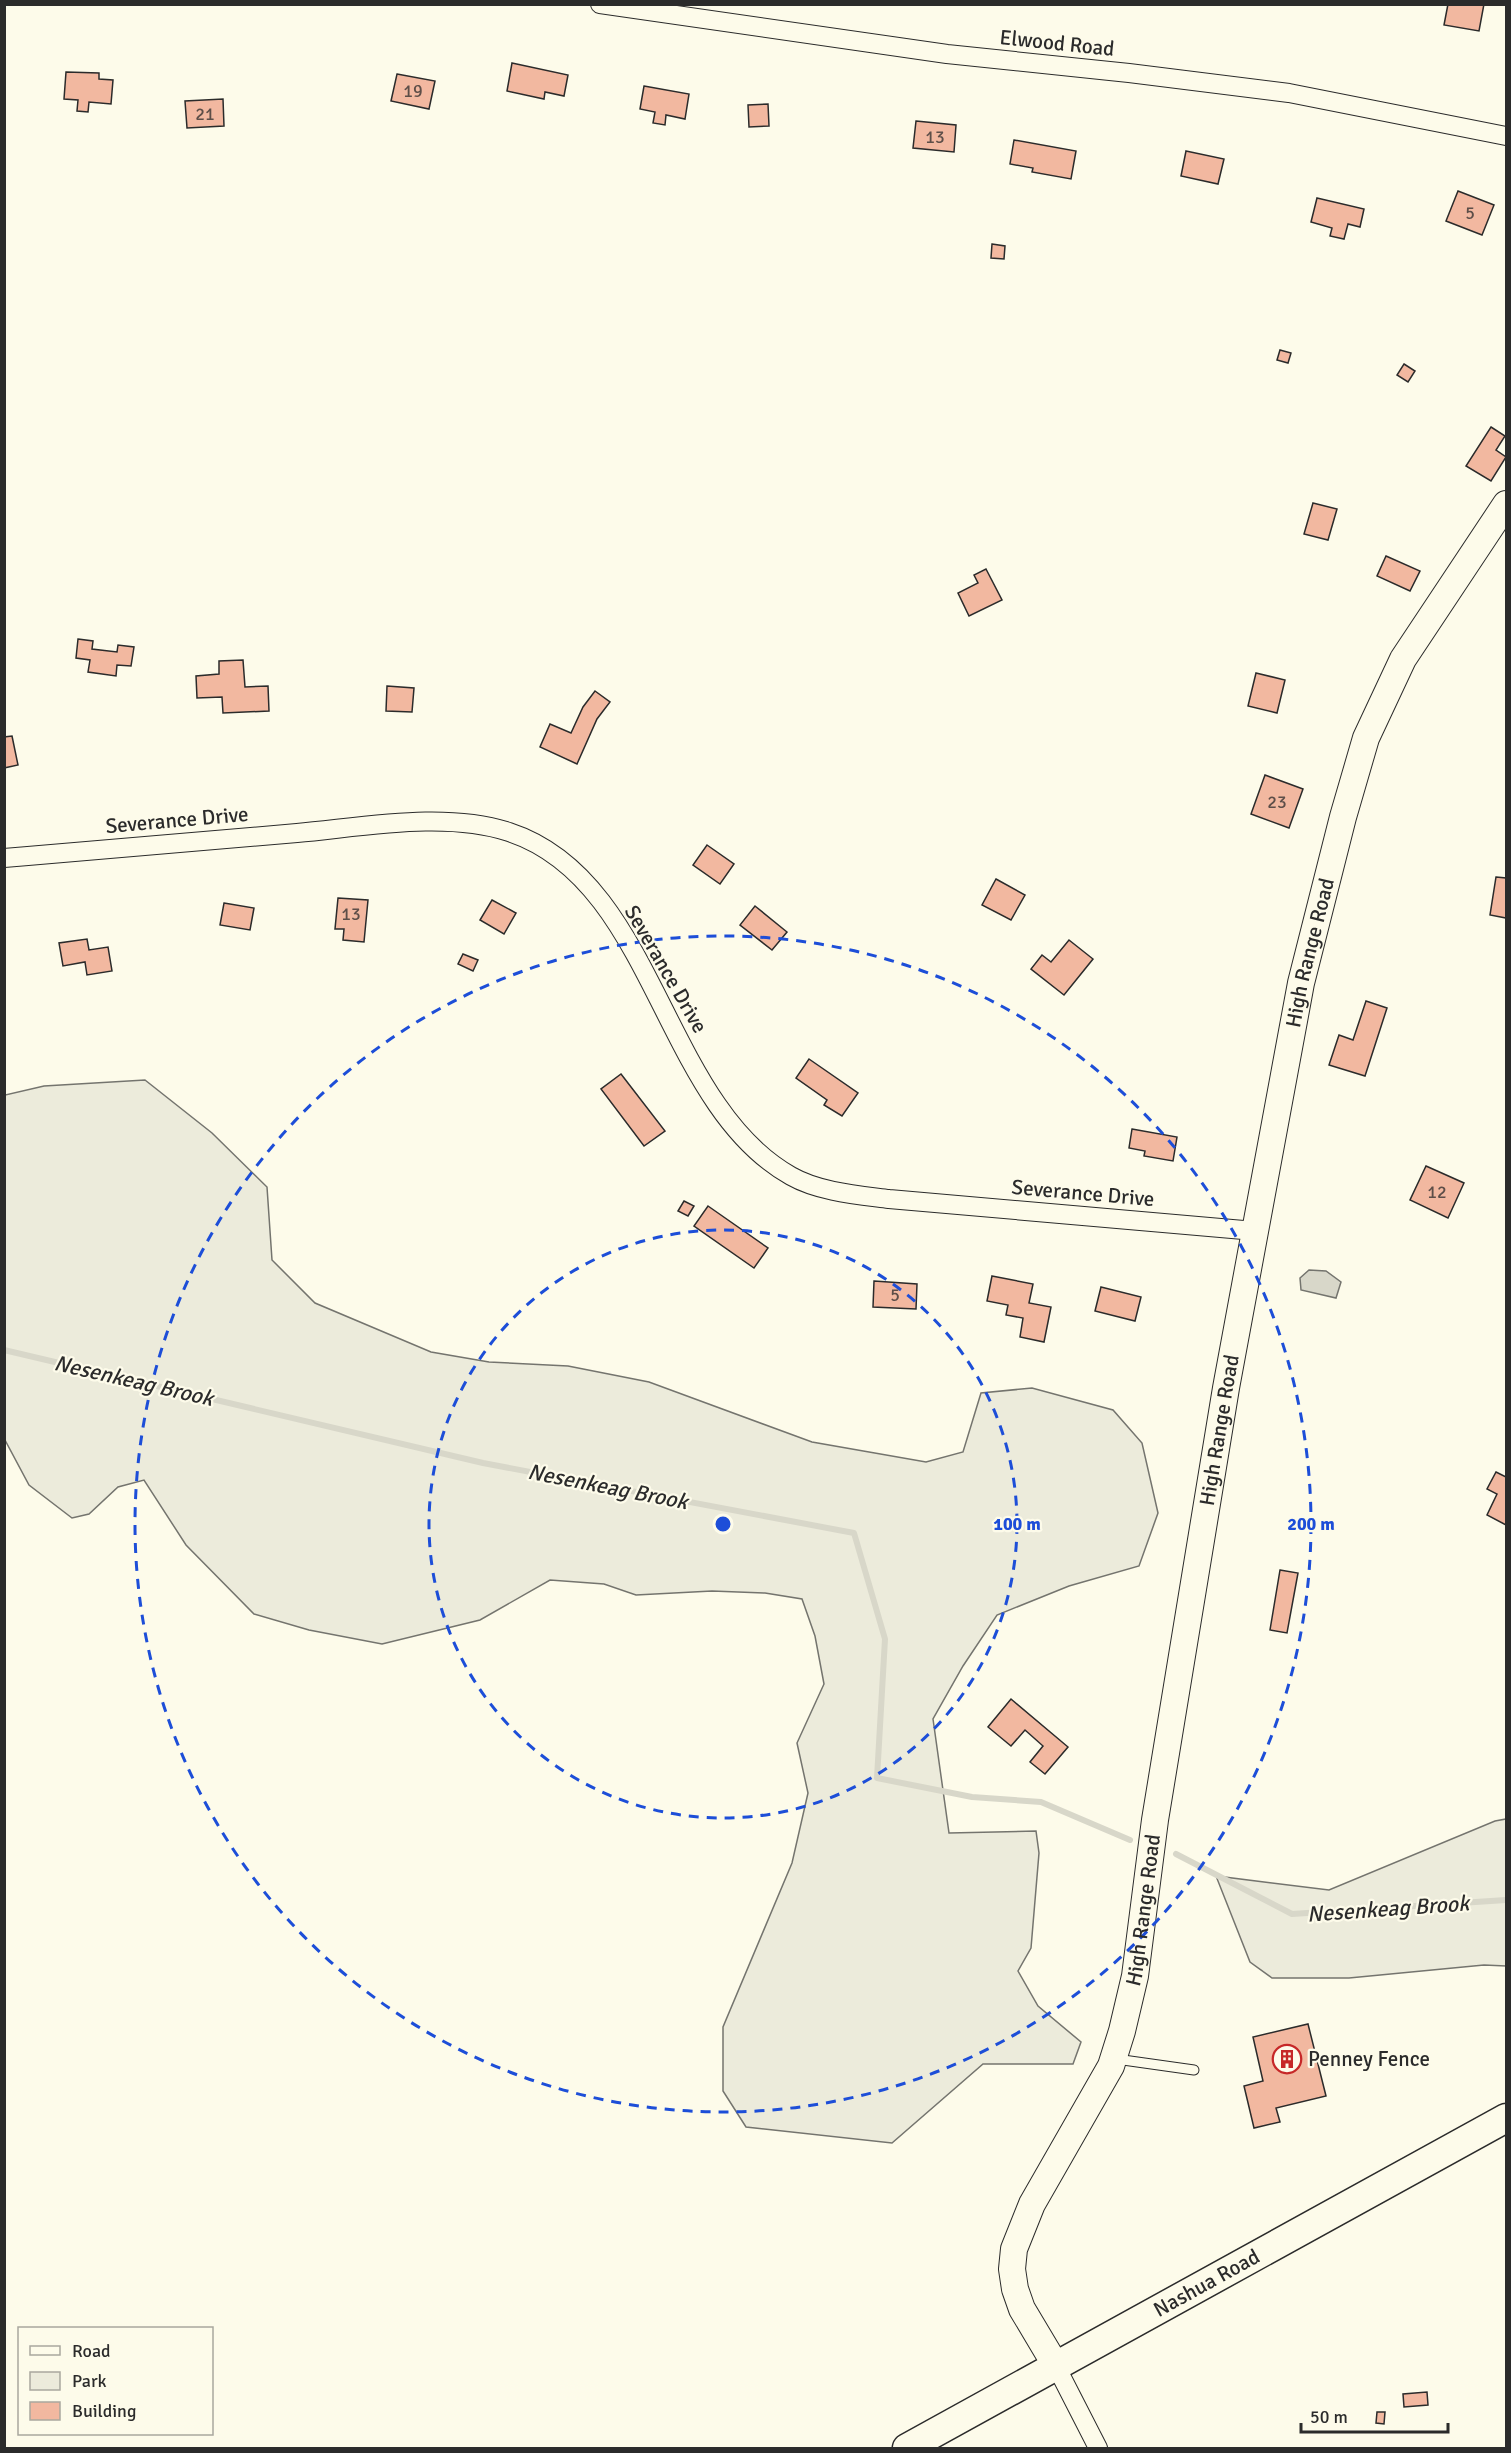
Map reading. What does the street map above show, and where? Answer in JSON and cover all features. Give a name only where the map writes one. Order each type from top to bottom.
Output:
[{"type":"main road","name":"Nashua Road","points":[[907,2448],[1506,2118]]},
{"type":"street","name":"Elwood Road","points":[[600,4],[946,54],[1289,93],[1506,136]]},
{"type":"street","name":"High Range Road","points":[[1056,2366],[1022,2309],[1015,2289],[1012,2269],[1014,2248],[1032,2204],[1114,2059],[1135,1976],[1155,1820],[1226,1388],[1301,983],[1343,817],[1366,738],[1403,658],[1506,504]]},
{"type":"street","name":"Severance Drive","points":[[4,858],[396,824],[464,823],[509,832],[530,840],[558,858],[598,898],[624,936],[701,1077],[726,1116],[756,1151],[794,1178],[836,1190],[879,1197],[1255,1232]]},
{"type":"street","points":[[1056,2366],[1098,2448]]},
{"type":"lane","points":[[1114,2059],[1194,2070]]},
{"type":"green space","points":[[145,1080],[212,1133],[267,1187],[272,1260],[315,1303],[431,1352],[489,1362],[568,1366],[649,1382],[812,1442],[926,1462],[963,1452],[981,1393],[1032,1388],[1113,1410],[1142,1443],[1158,1513],[1139,1566],[1069,1586],[997,1615],[963,1666],[933,1719],[949,1833],[1036,1831],[1039,1853],[1031,1948],[1018,1971],[1038,2006],[1081,2042],[1073,2064],[983,2064],[892,2143],[746,2127],[723,2091],[723,2027],[792,1863],[808,1793],[797,1743],[824,1684],[815,1636],[802,1599],[765,1593],[712,1591],[636,1595],[604,1584],[550,1580],[480,1620],[382,1644],[309,1630],[254,1614],[186,1545],[144,1480],[118,1487],[89,1514],[72,1518],[29,1485],[5,1440],[5,1095],[44,1086]]},
{"type":"green space","points":[[1506,1819],[1506,1966],[1484,1965],[1349,1978],[1272,1978],[1250,1962],[1216,1876],[1329,1890],[1495,1821]]},
{"type":"shaded area","points":[[1309,1270],[1326,1271],[1341,1282],[1336,1298],[1301,1290],[1300,1278]]},
{"type":"building","points":[[1448,4],[1484,4],[1479,31],[1444,25]]},
{"type":"building","points":[[512,63],[568,75],[564,96],[545,92],[544,99],[507,91]]},
{"type":"building","points":[[66,72],[99,73],[99,79],[113,80],[111,104],[89,102],[88,112],[77,111],[78,100],[64,99]]},
{"type":"building","points":[[397,74],[435,81],[429,109],[391,101]]},
{"type":"building","points":[[644,86],[689,94],[685,119],[666,115],[665,125],[653,123],[655,112],[640,109]]},
{"type":"building","points":[[223,99],[224,126],[187,128],[185,101]]},
{"type":"building","points":[[768,104],[769,126],[749,127],[748,105]]},
{"type":"building","points":[[916,121],[956,125],[954,152],[913,148]]},
{"type":"building","points":[[1014,140],[1076,151],[1071,179],[1032,172],[1033,168],[1010,164]]},
{"type":"building","points":[[1186,151],[1224,159],[1218,184],[1181,176]]},
{"type":"building","points":[[1458,191],[1494,205],[1482,235],[1446,221]]},
{"type":"building","points":[[1317,198],[1364,209],[1360,227],[1348,224],[1344,239],[1330,236],[1332,228],[1311,222]]},
{"type":"building","points":[[992,244],[1005,246],[1004,259],[991,258]]},
{"type":"building","points":[[1280,350],[1291,353],[1288,363],[1277,360]]},
{"type":"building","points":[[1404,364],[1415,371],[1408,382],[1397,375]]},
{"type":"building","points":[[1491,427],[1505,436],[1496,450],[1506,457],[1491,481],[1466,466]]},
{"type":"building","points":[[1313,503],[1337,509],[1328,540],[1304,534]]},
{"type":"building","points":[[1386,556],[1420,571],[1410,591],[1377,576]]},
{"type":"building","points":[[986,569],[1002,600],[969,616],[958,593],[978,583],[974,575]]},
{"type":"building","points":[[78,639],[93,641],[92,649],[117,652],[118,645],[134,647],[131,666],[117,665],[116,676],[88,672],[90,660],[76,658]]},
{"type":"building","points":[[243,660],[245,687],[268,686],[269,711],[223,713],[222,697],[197,698],[196,676],[219,674],[219,661]]},
{"type":"building","points":[[1256,673],[1285,680],[1277,713],[1248,706]]},
{"type":"building","points":[[387,686],[414,688],[412,712],[386,711]]},
{"type":"building","points":[[595,691],[610,702],[597,719],[577,764],[540,747],[550,724],[571,733],[583,707]]},
{"type":"building","points":[[12,736],[18,765],[4,768],[4,737]]},
{"type":"building","points":[[1265,775],[1303,789],[1289,828],[1251,814]]},
{"type":"building","points":[[707,845],[734,864],[720,884],[693,865]]},
{"type":"building","points":[[1496,877],[1506,878],[1506,918],[1490,915]]},
{"type":"building","points":[[996,879],[1025,895],[1011,920],[982,905]]},
{"type":"building","points":[[338,898],[368,900],[364,942],[343,940],[344,929],[335,929]]},
{"type":"building","points":[[492,900],[516,913],[504,934],[480,920]]},
{"type":"building","points":[[224,903],[254,908],[250,930],[220,925]]},
{"type":"building","points":[[755,906],[787,932],[772,950],[740,925]]},
{"type":"building","points":[[87,939],[89,950],[108,947],[112,971],[87,975],[85,962],[63,966],[59,943]]},
{"type":"building","points":[[1069,940],[1093,959],[1064,995],[1031,969],[1042,955],[1051,962]]},
{"type":"building","points":[[463,954],[478,960],[473,971],[458,964]]},
{"type":"building","points":[[1366,1001],[1387,1008],[1365,1076],[1329,1065],[1339,1035],[1353,1040]]},
{"type":"building","points":[[809,1059],[858,1093],[842,1116],[824,1105],[827,1100],[796,1078]]},
{"type":"building","points":[[621,1074],[665,1131],[644,1146],[601,1089]]},
{"type":"building","points":[[1132,1129],[1177,1137],[1173,1161],[1144,1156],[1145,1151],[1129,1148]]},
{"type":"building","points":[[1426,1166],[1464,1183],[1448,1218],[1410,1200]]},
{"type":"building","points":[[684,1201],[694,1206],[688,1216],[678,1211]]},
{"type":"building","points":[[708,1206],[768,1248],[754,1268],[694,1226]]},
{"type":"building","points":[[992,1276],[1033,1284],[1029,1303],[1051,1307],[1044,1342],[1020,1337],[1023,1318],[1006,1315],[1008,1305],[987,1301]]},
{"type":"building","points":[[874,1281],[917,1284],[916,1309],[873,1307]]},
{"type":"building","points":[[1101,1287],[1141,1297],[1135,1321],[1095,1311]]},
{"type":"building","points":[[1496,1472],[1506,1477],[1506,1525],[1487,1515],[1497,1494],[1487,1489]]},
{"type":"building","points":[[1280,1570],[1298,1573],[1287,1633],[1270,1630]]},
{"type":"building","points":[[1011,1699],[1068,1747],[1045,1774],[1030,1762],[1043,1746],[1025,1730],[1011,1746],[988,1727]]},
{"type":"building","name":"Penney Fence","points":[[1308,2024],[1326,2096],[1276,2108],[1280,2122],[1254,2128],[1244,2086],[1263,2081],[1253,2037]]},
{"type":"building","points":[[1427,2392],[1428,2405],[1404,2407],[1403,2394]]},
{"type":"building","points":[[1377,2412],[1385,2412],[1384,2424],[1376,2423]]},
{"type":"waterway","name":"Nesenkeag Brook","points":[[4,1350],[483,1463],[854,1533],[885,1639],[877,1778],[972,1797],[1041,1802],[1130,1840]]},
{"type":"waterway","name":"Nesenkeag Brook","points":[[1176,1854],[1292,1914],[1506,1900]]},
{"type":"place","name":"Penney Fence","points":[[1287,2059]]}]
